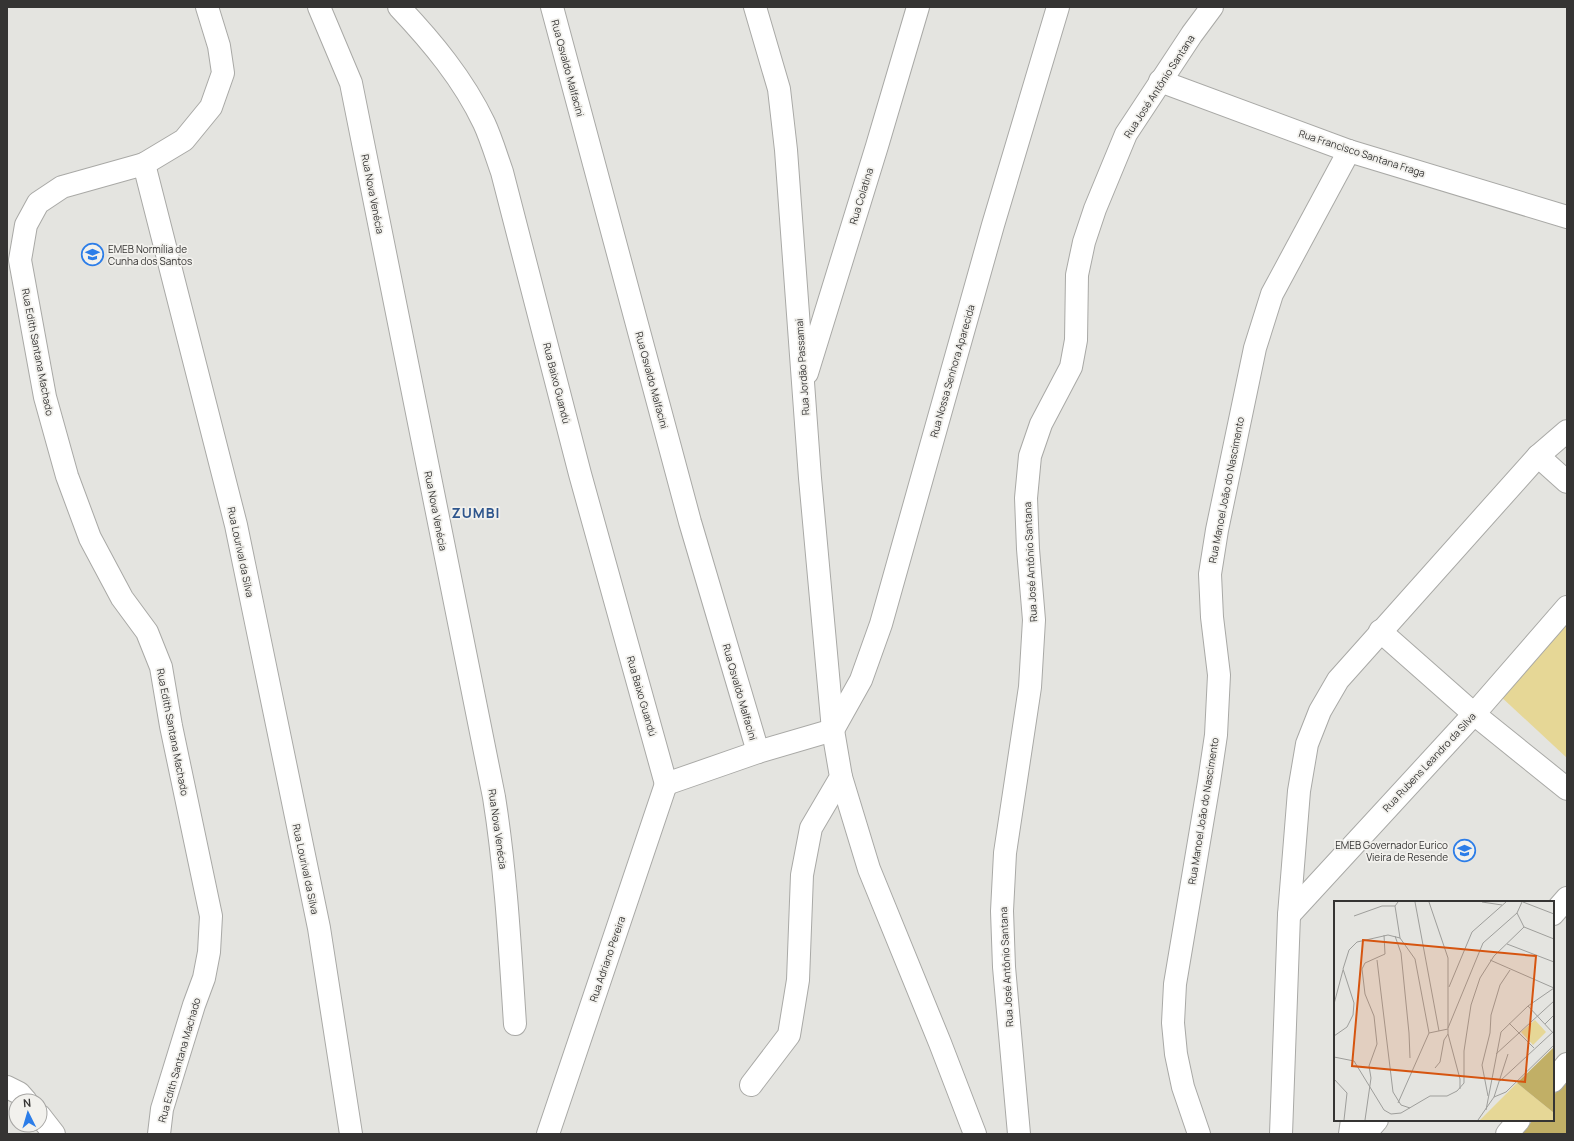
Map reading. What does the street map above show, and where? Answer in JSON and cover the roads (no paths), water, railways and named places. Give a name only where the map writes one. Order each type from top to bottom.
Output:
[{"type":"street","points":[[144,164],[184,140],[211,107],[223,74],[219,46],[207,7]]},
{"type":"street","name":"Rua Nova Venécia","points":[[319,7],[351,83],[494,797],[505,878],[515,1024]]},
{"type":"street","name":"Rua Baixo Guandú","points":[[399,7],[433,44],[463,84],[484,123],[502,172],[580,474],[666,784]]},
{"type":"street","name":"Rua Osvaldo Malfacini","points":[[552,7],[690,522],[758,752]]},
{"type":"street","name":"Rua Jordão Passamai","points":[[756,7],[778,89],[786,150],[810,478],[833,730],[841,777],[869,869],[940,1043],[975,1134]]},
{"type":"street","name":"Rua Colatina","points":[[803,384],[877,146],[918,7]]},
{"type":"street","name":"Rua Nossa Senhora Aparecida","points":[[833,730],[861,680],[880,624],[993,225],[1058,7]]},
{"type":"street","name":"Rua José Antônio Santana","points":[[1019,1134],[1004,967],[1002,911],[1004,853],[1030,687],[1034,620],[1028,549],[1026,498],[1030,456],[1041,424],[1071,367],[1076,340],[1077,275],[1084,242],[1095,209],[1126,134],[1160,80],[1212,7]]},
{"type":"street","name":"Rua Francisco Santana Fraga","points":[[1160,80],[1349,151],[1567,217]]},
{"type":"street","name":"Rua Manoel João do Nascimento","points":[[1199,1134],[1182,1087],[1176,1054],[1173,1023],[1175,984],[1216,735],[1219,675],[1212,617],[1210,574],[1217,530],[1255,348],[1272,294],[1349,151]]},
{"type":"street","name":"Rua Edith Santana Machado","points":[[144,164],[62,187],[38,203],[26,225],[20,260],[45,397],[67,476],[90,538],[122,598],[147,632],[161,667],[171,726],[211,916],[209,952],[204,978],[194,1005],[162,1109],[159,1134]]},
{"type":"street","name":"Rua Lourival da Silva","points":[[144,164],[236,525],[318,928],[351,1134]]},
{"type":"street","points":[[1281,1134],[1289,914],[1299,791],[1307,744],[1320,711],[1338,680],[1380,631],[1538,456],[1567,431]]},
{"type":"street","points":[[1538,456],[1567,482]]},
{"type":"street","name":"Rua Rubens Leandro da Silva","points":[[1289,914],[1474,714],[1567,607]]},
{"type":"street","points":[[1380,631],[1474,714],[1567,789]]},
{"type":"street","points":[[666,784],[758,752],[833,730]]},
{"type":"street","points":[[751,1085],[789,1035],[798,980],[802,875],[811,828],[841,777]]},
{"type":"street","name":"Rua Adriano Pereira","points":[[548,1134],[666,784]]},
{"type":"street","points":[[1554,913],[1567,898]]},
{"type":"street","points":[[1554,1080],[1567,1064]]},
{"type":"street","points":[[7,1087],[19,1093]]},
{"type":"street","points":[[1350,1134],[1352,1121]]},
{"type":"street","points":[[1364,1134],[1376,1121]]},
{"type":"street","points":[[1507,1134],[1518,1121]]},
{"type":"place","name":"EMEB Normília de Cunha dos Santos","points":[[93,255]]},
{"type":"place","name":"EMEB Governador Eurico Vieira de Resende","points":[[1464,851]]},
{"type":"district","name":"ZUMBI","points":[[476,513]]}]
